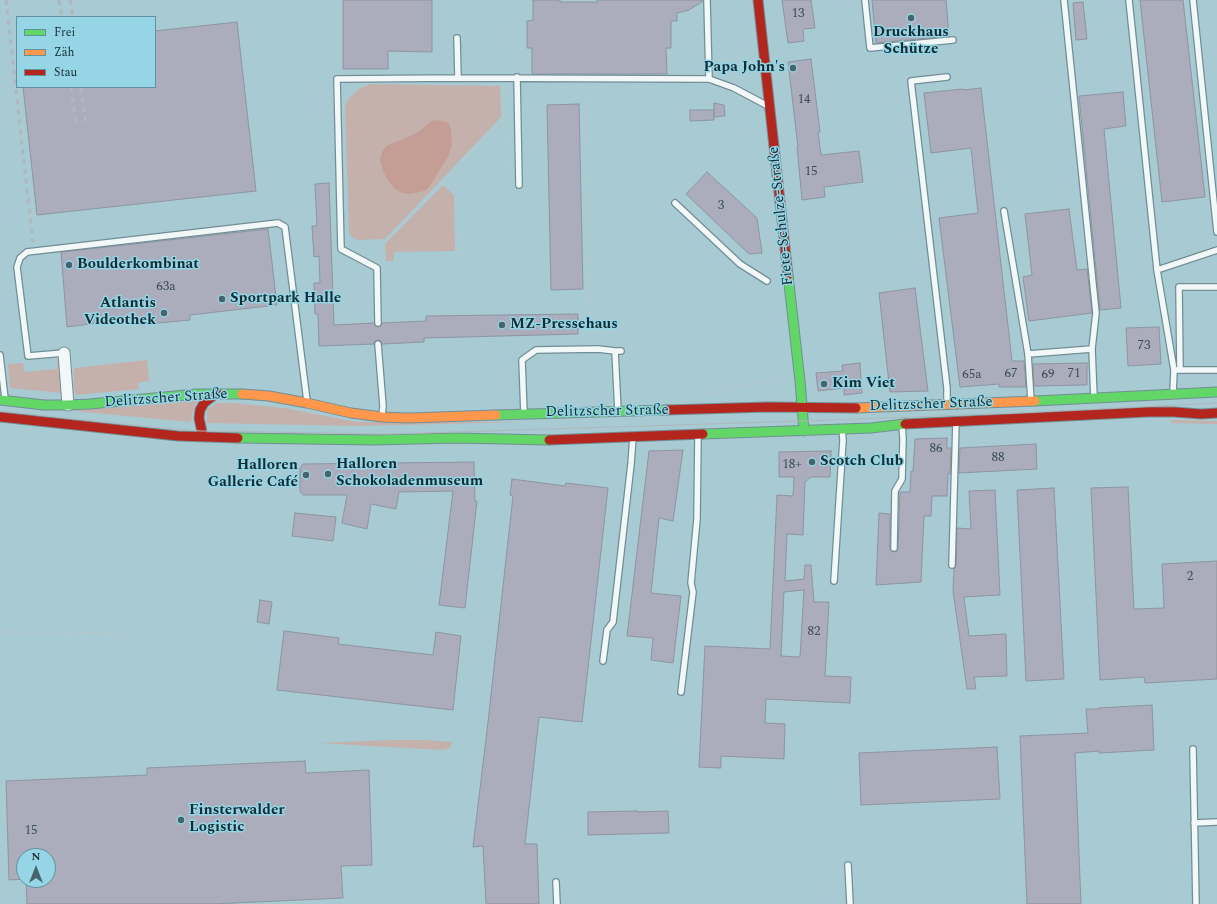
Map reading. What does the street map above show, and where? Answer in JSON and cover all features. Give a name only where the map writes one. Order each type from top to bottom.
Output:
[{"type":"main road","name":"Fiete-Schulze-Straße","points":[[758,0],[800,381],[804,432]]},
{"type":"main road","name":"Delitzscher Straße","points":[[3,401],[44,405],[68,405],[197,394],[243,394],[269,396],[351,413],[382,417],[408,418],[768,407],[859,408],[1217,392]]},
{"type":"main road","points":[[203,437],[199,418],[200,410],[204,404],[217,393]]},
{"type":"main road","name":"Delitzscher Straße","points":[[0,417],[133,432],[203,437],[374,440],[457,438],[538,440],[804,432],[871,428],[902,424],[1148,412],[1201,414],[1217,413]]},
{"type":"street","points":[[64,353],[68,405]]},
{"type":"lane","points":[[707,0],[709,79]]},
{"type":"lane","points":[[865,0],[870,48],[953,40]]},
{"type":"lane","points":[[1064,0],[1096,313],[1092,349],[1094,398]]},
{"type":"lane","points":[[1129,0],[1157,270],[1174,370],[1173,394]]},
{"type":"lane","points":[[1193,0],[1217,232]]},
{"type":"lane","points":[[457,38],[458,78]]},
{"type":"lane","points":[[378,323],[377,268],[342,249],[337,79],[502,77],[709,79],[734,88],[770,107]]},
{"type":"lane","points":[[947,77],[911,81],[947,388],[947,405]]},
{"type":"lane","points":[[517,78],[519,185]]},
{"type":"lane","points":[[675,203],[740,264],[767,281]]},
{"type":"lane","points":[[1004,211],[1028,354],[1031,401]]},
{"type":"lane","points":[[64,353],[28,356],[18,267],[20,258],[27,252],[278,223],[285,227],[307,403]]},
{"type":"lane","points":[[1157,270],[1217,250]]},
{"type":"lane","points":[[1180,370],[1179,287],[1217,287]]},
{"type":"lane","points":[[378,344],[383,406],[382,417]]},
{"type":"lane","points":[[524,415],[522,360],[536,350],[598,349],[618,351],[618,412]]},
{"type":"lane","points":[[1028,354],[1092,349]]},
{"type":"lane","points":[[0,355],[3,401]]},
{"type":"lane","points":[[1174,370],[1217,370]]},
{"type":"lane","points":[[952,565],[956,421]]},
{"type":"lane","points":[[894,548],[895,492],[902,479],[904,439],[902,424]]},
{"type":"lane","points":[[834,581],[843,440],[842,429]]},
{"type":"lane","points":[[681,692],[692,592],[691,583],[696,519],[698,435]]},
{"type":"lane","points":[[603,661],[607,630],[614,622],[633,436]]},
{"type":"lane","points":[[1193,749],[1196,904]]},
{"type":"lane","points":[[1194,823],[1217,822]]},
{"type":"lane","points":[[848,865],[850,904]]},
{"type":"lane","points":[[556,882],[557,904]]},
{"type":"path","points":[[502,77],[506,178]]},
{"type":"path","points":[[585,78],[590,322],[598,349]]},
{"type":"path","points":[[377,268],[384,243],[504,118]]},
{"type":"path","points":[[456,168],[458,265]]},
{"type":"path","points":[[148,343],[155,398]]},
{"type":"path","points":[[699,395],[760,382],[800,381]]},
{"type":"path","points":[[0,632],[103,633],[122,635],[131,639],[136,645],[139,656],[135,703],[131,716],[120,731]]},
{"type":"shaded area","points":[[371,84],[500,86],[501,117],[385,239],[357,240],[352,237],[349,232],[345,108],[348,99],[360,88]]},
{"type":"shaded area","points":[[437,120],[449,124],[452,144],[449,155],[428,188],[424,191],[409,194],[402,193],[395,189],[383,171],[380,160],[382,152],[386,146],[418,132],[432,121]]},
{"type":"shaded area","points":[[443,185],[454,195],[455,251],[394,252],[394,261],[386,261],[385,244]]},
{"type":"shaded area","points":[[57,359],[60,359],[62,393],[10,388],[8,364],[23,363],[24,372],[57,369]]},
{"type":"shaded area","points":[[147,360],[149,381],[138,383],[139,389],[76,395],[74,389],[74,368]]},
{"type":"shaded area","points":[[197,401],[192,414],[191,422],[72,411]]},
{"type":"shaded area","points":[[217,403],[284,408],[357,422],[525,422],[359,426],[207,423],[207,409]]},
{"type":"shaded area","points":[[1171,420],[1217,421],[1217,424],[1171,423]]},
{"type":"shaded area","points":[[389,740],[452,742],[450,748],[442,750],[319,743]]},
{"type":"building","points":[[343,0],[432,0],[432,52],[388,51],[388,69],[343,69]]},
{"type":"building","points":[[533,0],[560,0],[560,2],[597,2],[597,0],[703,1],[689,10],[677,13],[677,21],[671,21],[671,48],[666,48],[667,74],[532,74],[532,48],[527,48],[527,21],[533,20]]},
{"type":"building","points":[[782,0],[811,0],[815,28],[803,29],[804,41],[788,43]]},
{"type":"building","name":"Druckhaus Schütze","points":[[872,0],[946,0],[949,36],[876,43]]},
{"type":"building","points":[[1140,0],[1183,0],[1205,197],[1162,202]]},
{"type":"building","points":[[1083,2],[1087,39],[1076,40],[1073,3]]},
{"type":"building","points":[[237,22],[256,191],[37,215],[23,88],[156,88],[156,31]]},
{"type":"building","points":[[811,59],[820,132],[818,132],[821,155],[859,151],[863,182],[824,187],[825,197],[802,200],[798,147],[788,62]]},
{"type":"building","points":[[981,88],[1012,361],[1024,361],[1026,387],[999,387],[999,384],[960,387],[939,218],[978,213],[971,148],[931,153],[924,93]]},
{"type":"building","points":[[1123,92],[1126,126],[1104,129],[1121,308],[1100,310],[1079,96]]},
{"type":"building","points":[[714,103],[724,105],[725,116],[714,117]]},
{"type":"building","points":[[579,104],[583,289],[551,290],[547,105]]},
{"type":"building","points":[[690,110],[714,110],[714,120],[690,121]]},
{"type":"building","points":[[707,172],[757,218],[762,253],[749,254],[686,194]]},
{"type":"building","points":[[329,183],[334,325],[374,323],[378,327],[382,323],[426,321],[426,316],[578,314],[578,334],[424,338],[424,342],[382,344],[381,341],[378,340],[375,341],[374,344],[319,346],[318,314],[315,314],[314,283],[320,283],[319,256],[314,257],[312,226],[317,226],[315,184]]},
{"type":"building","points":[[1069,209],[1077,270],[1087,269],[1092,313],[1029,321],[1023,277],[1032,275],[1025,214]]},
{"type":"building","points":[[268,229],[277,305],[190,315],[190,320],[138,325],[138,318],[67,327],[61,252]]},
{"type":"building","points":[[915,288],[928,391],[890,392],[879,293]]},
{"type":"building","points":[[1159,327],[1161,364],[1128,366],[1126,328]]},
{"type":"building","points":[[860,363],[862,393],[844,395],[844,388],[818,391],[816,373],[843,371],[842,365]]},
{"type":"building","points":[[1087,363],[1087,385],[1034,386],[1033,364]]},
{"type":"building","points":[[947,438],[947,448],[951,448],[947,496],[932,496],[931,516],[924,516],[921,582],[876,585],[879,513],[890,514],[890,548],[892,551],[896,552],[898,548],[900,492],[910,492],[915,439]]},
{"type":"building","points":[[1036,444],[1037,469],[959,473],[960,448]]},
{"type":"building","points":[[683,450],[673,521],[659,518],[651,593],[681,596],[673,663],[651,660],[653,638],[627,636],[649,451]]},
{"type":"building","points":[[831,451],[830,477],[811,477],[805,482],[803,535],[787,534],[785,581],[804,579],[805,565],[811,565],[814,602],[829,602],[825,676],[851,677],[850,703],[766,699],[765,723],[785,724],[784,759],[721,756],[721,768],[699,767],[705,646],[770,649],[777,495],[793,496],[794,477],[779,477],[779,452]],"holes":[[[804,590],[800,657],[781,656],[784,592]]]},
{"type":"building","points":[[474,462],[475,501],[477,501],[465,608],[439,605],[453,491],[399,492],[396,509],[371,504],[367,529],[342,523],[347,495],[303,495],[300,491],[300,468],[303,464]]},
{"type":"building","points":[[512,479],[565,486],[566,483],[608,488],[582,722],[539,717],[525,844],[537,844],[539,904],[486,904],[483,846],[473,847],[513,496],[510,495]]},
{"type":"building","points":[[1128,487],[1134,609],[1164,608],[1162,564],[1217,561],[1217,679],[1145,683],[1144,677],[1100,680],[1091,488]]},
{"type":"building","points":[[1054,488],[1064,679],[1026,681],[1017,490]]},
{"type":"building","points":[[995,490],[1000,595],[964,597],[969,636],[1006,634],[1007,676],[974,677],[976,689],[967,689],[953,591],[954,569],[956,565],[957,528],[971,529],[969,491]]},
{"type":"building","points":[[295,513],[336,517],[333,541],[292,536]]},
{"type":"building","points":[[260,600],[272,602],[269,624],[257,622]]},
{"type":"building","points":[[284,631],[339,638],[338,644],[433,655],[436,632],[461,636],[453,710],[277,690]]},
{"type":"building","points":[[1152,705],[1154,750],[1075,753],[1081,904],[1027,904],[1020,736],[1088,733],[1086,709]]},
{"type":"building","points":[[997,747],[1000,799],[861,805],[859,753]]},
{"type":"building","name":"Finsterwalder Logistic","points":[[305,761],[306,773],[369,770],[372,865],[341,866],[343,898],[212,904],[27,904],[26,888],[56,888],[56,848],[16,848],[16,880],[9,880],[6,781],[147,775],[147,768]]},
{"type":"building","points":[[668,811],[669,833],[588,835],[588,812]]},
{"type":"tram line","points":[[0,411],[201,431],[391,434],[1018,413],[1217,403]]},
{"type":"railway","points":[[6,0],[33,243]]},
{"type":"railway","points":[[59,0],[62,16]]},
{"type":"railway","points":[[70,0],[73,16]]},
{"type":"railway","points":[[71,88],[76,125]]},
{"type":"railway","points":[[81,88],[86,124]]},
{"type":"traffic: fast","points":[[788,275],[804,431]]},
{"type":"traffic: fast","points":[[1035,401],[1217,392]]},
{"type":"traffic: fast","points":[[0,400],[44,405],[68,405],[197,394],[242,394]]},
{"type":"traffic: fast","points":[[496,415],[666,410]]},
{"type":"traffic: fast","points":[[703,434],[871,428],[905,424]]},
{"type":"traffic: fast","points":[[238,438],[374,440],[457,438],[549,440]]},
{"type":"traffic: slow","points":[[242,394],[269,396],[351,413],[382,417],[408,418],[496,415]]},
{"type":"traffic: slow","points":[[856,408],[1035,401]]},
{"type":"traffic: jam","points":[[758,0],[788,275]]},
{"type":"traffic: jam","points":[[203,437],[199,418],[200,410],[204,403],[217,393]]},
{"type":"traffic: jam","points":[[666,410],[768,407],[856,408]]},
{"type":"traffic: jam","points":[[905,424],[1148,412],[1201,414],[1217,413]]},
{"type":"traffic: jam","points":[[0,417],[178,436],[238,438]]},
{"type":"traffic: jam","points":[[549,440],[703,434]]},
{"type":"place","name":"Druckhaus Schütze","points":[[911,18]]},
{"type":"place","name":"Papa John's","points":[[793,68]]},
{"type":"place","name":"Boulderkombinat","points":[[69,265]]},
{"type":"place","name":"Sportpark Halle","points":[[222,299]]},
{"type":"place","name":"Atlantis Videothek","points":[[164,313]]},
{"type":"place","name":"MZ-Pressehaus","points":[[502,325]]},
{"type":"place","name":"Kim Viet","points":[[824,384]]},
{"type":"place","name":"Scotch Club","points":[[812,462]]},
{"type":"place","name":"Halloren Schokoladenmuseum","points":[[328,474]]},
{"type":"place","name":"Halloren Gallerie Café","points":[[306,475]]},
{"type":"place","name":"Finsterwalder Logistic","points":[[181,820]]}]
